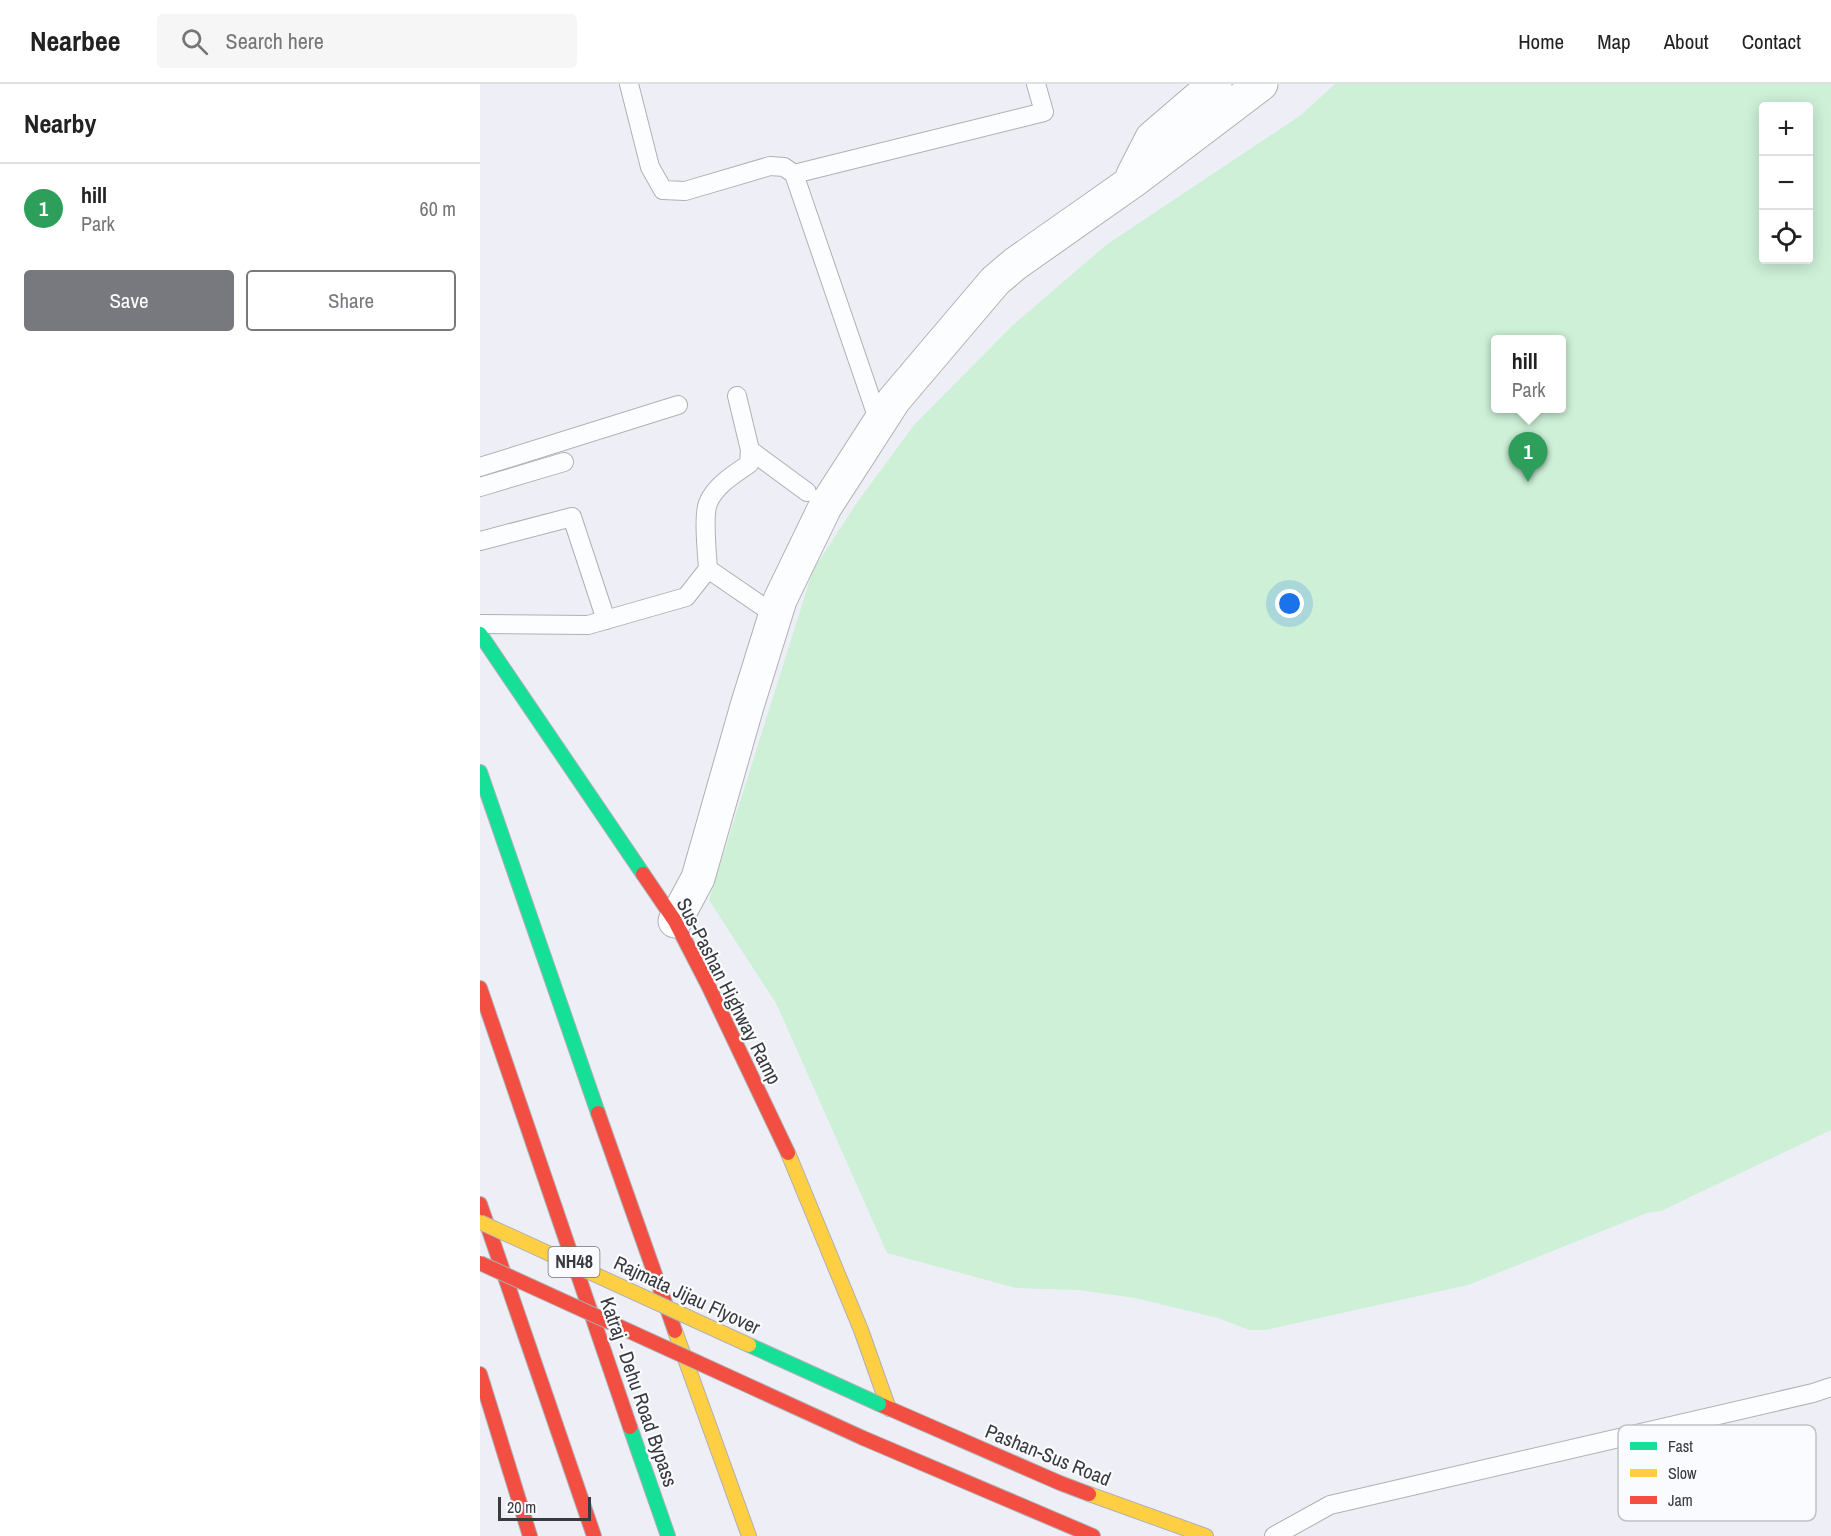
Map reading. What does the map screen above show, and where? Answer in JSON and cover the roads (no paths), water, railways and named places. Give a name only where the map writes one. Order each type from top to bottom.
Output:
[{"type":"main road","name":"Sus-Pashan Highway Ramp","points":[[480,634],[675,921],[792,1161],[861,1330],[884,1407]]},
{"type":"main road","points":[[480,772],[626,1193],[749,1536]]},
{"type":"main road","name":"Katraj - Dehu Road Bypass","points":[[480,988],[668,1536]]},
{"type":"main road","points":[[480,1204],[594,1536]]},
{"type":"main road","name":"Rajmata Jijau Flyover","points":[[480,1222],[884,1407]]},
{"type":"main road","points":[[480,1263],[863,1438],[1093,1536]]},
{"type":"main road","points":[[480,1374],[530,1536]]},
{"type":"main road","name":"Pashan-Sus Road","points":[[884,1407],[1060,1483],[1206,1536]]},
{"type":"street","points":[[1128,184],[1152,138],[1215,84]]},
{"type":"street","points":[[675,921],[698,878],[780,600],[825,507],[894,400],[995,281],[1261,84]]},
{"type":"lane","points":[[629,84],[650,167],[663,190],[685,191],[770,166],[784,167],[794,174],[879,423]]},
{"type":"lane","points":[[794,174],[1044,112],[1036,84]]},
{"type":"lane","points":[[480,624],[588,625],[686,597],[708,569],[706,543],[708,504],[716,489],[748,464],[750,450],[737,396]]},
{"type":"lane","points":[[480,467],[678,405]]},
{"type":"lane","points":[[750,450],[807,492]]},
{"type":"lane","points":[[480,487],[564,462]]},
{"type":"lane","points":[[480,541],[572,517],[606,620]]},
{"type":"lane","points":[[708,569],[775,615]]},
{"type":"lane","points":[[1675,1425],[1831,1387]]},
{"type":"lane","points":[[1813,1393],[1831,1400]]},
{"type":"lane","points":[[1274,1536],[1330,1505],[1618,1438]]},
{"type":"place","name":"hill","points":[[1528,482]]}]
